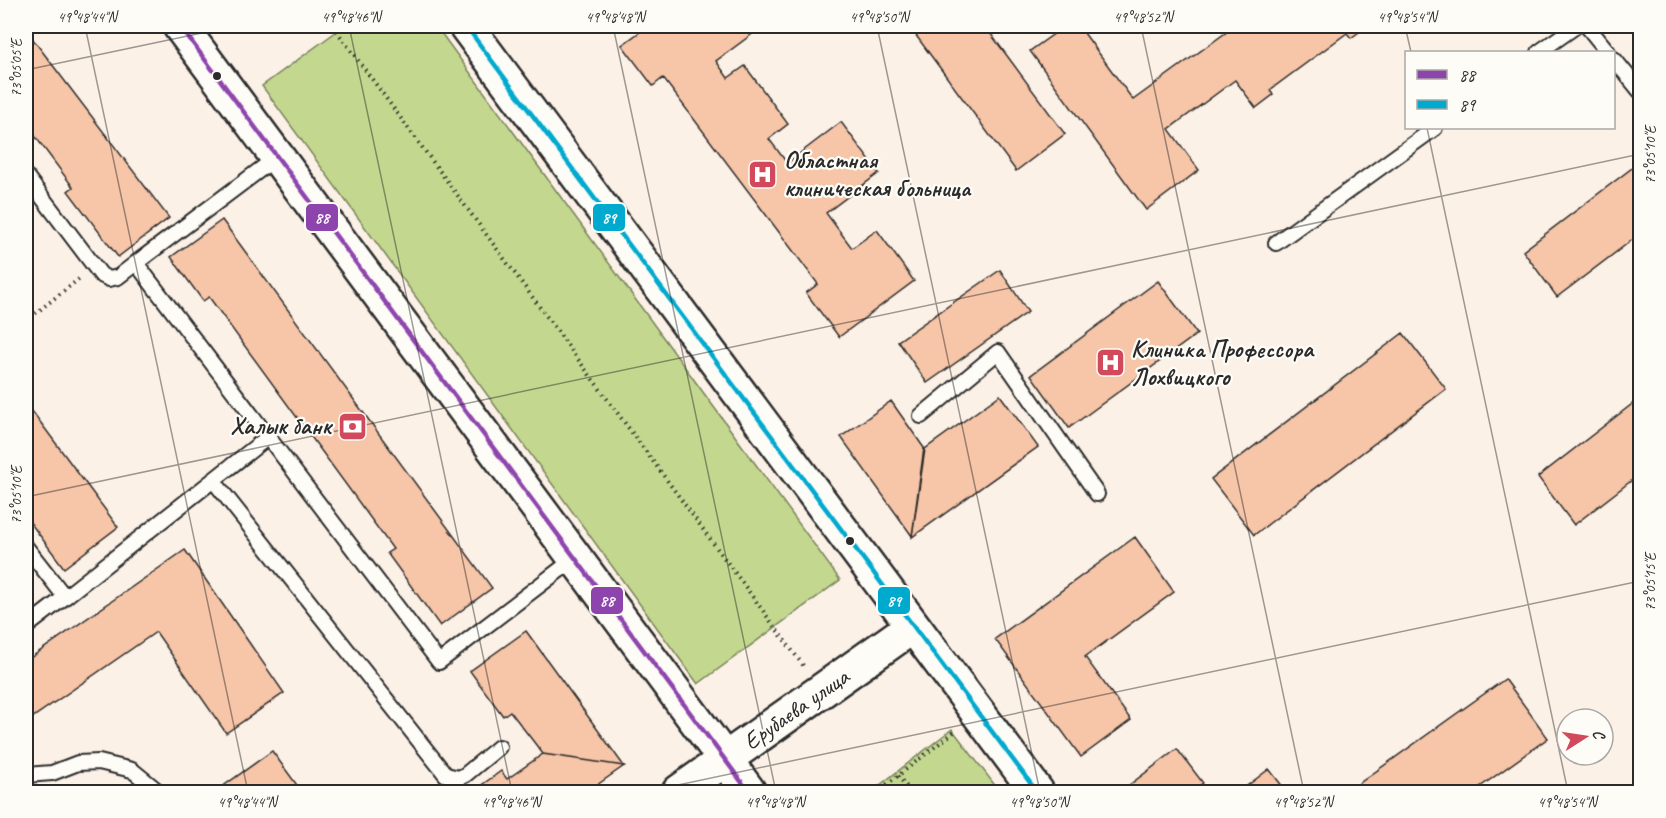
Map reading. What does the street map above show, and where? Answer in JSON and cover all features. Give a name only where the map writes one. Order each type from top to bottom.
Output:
[{"type":"main road","points":[[180,26],[749,792]]},
{"type":"main road","points":[[466,26],[1037,792]]},
{"type":"main road","name":"Ерубаева улица","points":[[679,792],[913,626]]},
{"type":"lane","points":[[1540,51],[1576,26]]},
{"type":"lane","points":[[1587,26],[1607,51]]},
{"type":"lane","points":[[1615,60],[1640,92]]},
{"type":"lane","points":[[1275,243],[1434,129]]},
{"type":"lane","points":[[26,176],[95,267],[109,279],[118,277],[277,157]]},
{"type":"lane","points":[[136,263],[439,662],[574,559]]},
{"type":"lane","points":[[921,416],[999,352],[1097,494]]},
{"type":"lane","points":[[26,627],[268,437]]},
{"type":"lane","points":[[213,480],[446,775],[450,778],[465,775],[499,747]]},
{"type":"lane","points":[[26,547],[65,597]]},
{"type":"lane","points":[[26,775],[52,773],[78,763],[99,762],[132,770],[159,792]]},
{"type":"path","points":[[333,26],[822,691]]},
{"type":"path","points":[[26,321],[95,267]]},
{"type":"path","points":[[877,792],[978,713]]},
{"type":"path","points":[[898,776],[911,792]]},
{"type":"green space","points":[[344,26],[436,26],[840,580],[698,684],[262,86]]},
{"type":"green space","points":[[952,729],[1000,792],[871,792]]},
{"type":"building","points":[[648,26],[763,26],[716,61],[728,78],[745,66],[788,124],[769,139],[787,163],[841,122],[879,173],[826,213],[852,248],[877,230],[914,281],[839,337],[806,293],[818,284],[663,78],[653,86],[622,45]]},
{"type":"building","points":[[909,26],[985,26],[1065,134],[1016,171]]},
{"type":"building","points":[[1065,26],[1079,26],[1133,100],[1235,26],[1367,26],[1351,38],[1347,33],[1270,90],[1273,95],[1256,108],[1235,80],[1169,129],[1199,170],[1146,210],[1030,51]]},
{"type":"building","points":[[1065,26],[1079,26],[1133,100],[1235,26],[1367,26],[1351,38],[1347,33],[1270,90],[1273,95],[1256,108],[1235,80],[1169,129],[1199,170],[1146,210],[1030,51]]},
{"type":"building","points":[[26,30],[169,218],[118,257],[68,191],[73,187],[26,124]]},
{"type":"building","points":[[1640,162],[1640,234],[1557,297],[1523,251]]},
{"type":"building","points":[[222,220],[492,588],[440,626],[387,553],[393,549],[209,297],[203,301],[171,257]]},
{"type":"building","points":[[1000,270],[1028,312],[927,383],[898,341]]},
{"type":"building","points":[[1158,281],[1197,334],[1069,428],[1031,375]]},
{"type":"building","points":[[1403,333],[1446,389],[1254,535],[1211,479]]},
{"type":"building","points":[[1000,395],[1038,447],[912,537],[925,449]]},
{"type":"building","points":[[1640,398],[1640,474],[1574,525],[1538,477]]},
{"type":"building","points":[[891,401],[924,448],[912,536],[841,437]]},
{"type":"building","points":[[26,403],[118,527],[64,568],[26,517]]},
{"type":"building","points":[[1135,537],[1174,592],[1085,657],[1131,720],[1081,757],[995,639]]},
{"type":"building","points":[[185,550],[284,693],[226,733],[156,632],[26,722],[26,661]]},
{"type":"building","points":[[526,631],[624,766],[543,754],[510,711],[503,716],[470,671]]},
{"type":"building","points":[[1505,679],[1548,738],[1473,792],[1347,792]]},
{"type":"building","points":[[1177,749],[1203,783],[1199,786],[1203,792],[1120,792]]},
{"type":"building","points":[[272,751],[302,792],[215,792]]},
{"type":"building","points":[[543,754],[624,766],[587,792],[472,792],[501,771],[507,779]]},
{"type":"building","points":[[1269,769],[1287,792],[1239,792]]},
{"type":"building","points":[[126,785],[132,792],[116,792]]},
{"type":"transit line","name":"88","points":[[180,26],[749,792]]},
{"type":"transit line","name":"89","points":[[466,26],[1037,792]]},
{"type":"place","name":"Областная клиническая больница","points":[[763,174]]},
{"type":"place","name":"Клиника Профессора Лохвицкого","points":[[1110,363]]},
{"type":"place","name":"Халык банк","points":[[352,426]]}]
